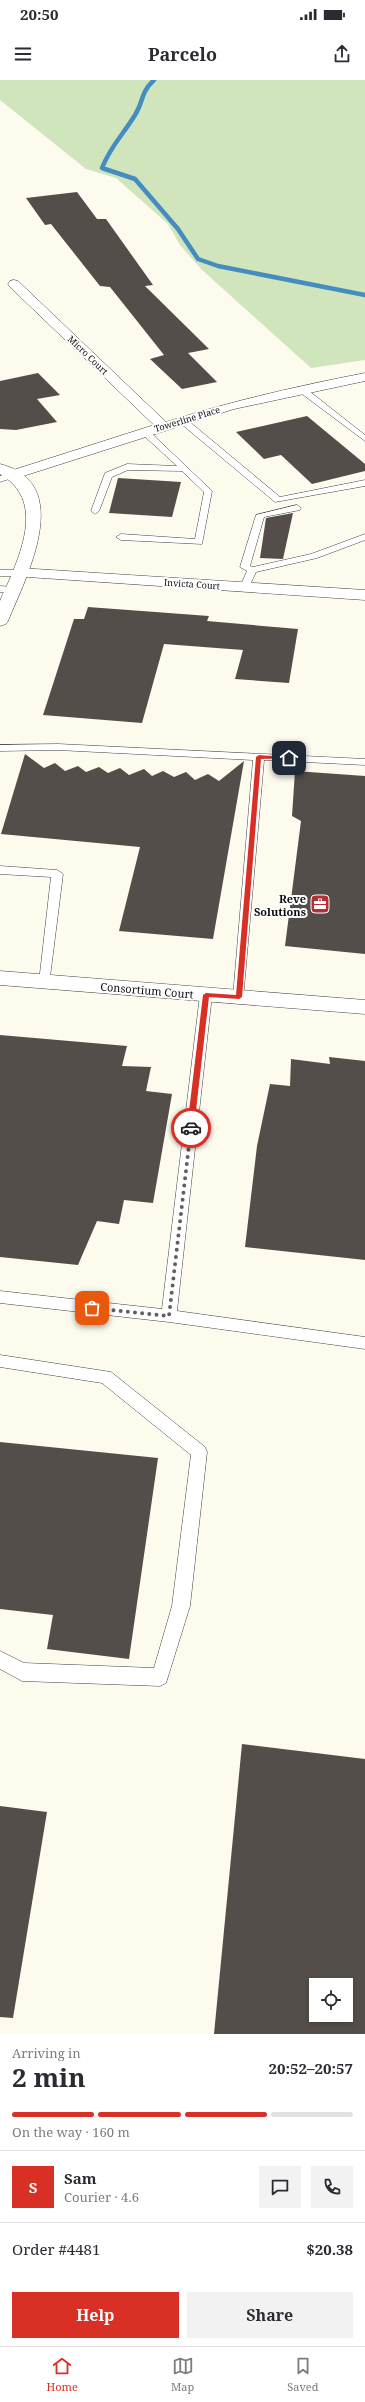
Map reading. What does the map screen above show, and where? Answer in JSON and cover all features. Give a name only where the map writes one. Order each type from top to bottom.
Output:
[{"type":"street","name":"Micro Court","points":[[14,284],[163,426]]},
{"type":"street","name":"Towerline Place","points":[[4,474],[182,420],[301,389],[365,377]]},
{"type":"street","points":[[0,621],[6,589],[19,573],[33,537],[34,507],[28,491],[4,474]]},
{"type":"street","name":"Invicta Court","points":[[19,573],[365,595]]},
{"type":"street","name":"Consortium Court","points":[[0,978],[365,1007]]},
{"type":"lane","points":[[301,389],[365,439]]},
{"type":"lane","points":[[182,420],[278,500],[365,483]]},
{"type":"lane","points":[[121,537],[199,542],[208,491],[145,432]]},
{"type":"lane","points":[[95,511],[108,476],[114,473],[127,467],[185,469]]},
{"type":"lane","points":[[296,508],[260,515],[245,567],[252,570],[314,556],[365,537]]},
{"type":"lane","points":[[245,587],[252,570]]},
{"type":"lane","points":[[0,573],[19,573]]},
{"type":"lane","points":[[0,748],[58,747],[365,762]]},
{"type":"lane","points":[[239,997],[259,757]]},
{"type":"lane","points":[[0,870],[57,874],[45,982]]},
{"type":"lane","points":[[169,1316],[206,995]]},
{"type":"lane","points":[[0,1297],[169,1316],[365,1343]]},
{"type":"lane","points":[[0,1361],[106,1377],[199,1452],[181,1606],[160,1676],[22,1672],[0,1660]]},
{"type":"green space","points":[[0,80],[365,80],[365,360],[311,368],[202,270],[180,245],[168,224],[116,178],[86,169],[0,100]]},
{"type":"building","points":[[77,192],[97,219],[106,219],[153,285],[145,286],[209,349],[188,353],[217,382],[182,389],[150,359],[164,355],[110,287],[100,286],[51,224],[45,225],[26,198]]},
{"type":"building","points":[[38,373],[60,395],[37,399],[57,422],[16,430],[0,429],[0,381]]},
{"type":"building","points":[[307,416],[365,464],[365,471],[312,484],[281,455],[264,459],[236,432]]},
{"type":"building","points":[[118,478],[181,482],[172,517],[109,513]]},
{"type":"building","points":[[293,513],[283,559],[260,558],[266,518]]},
{"type":"building","points":[[88,607],[209,616],[207,621],[298,629],[289,683],[235,679],[243,650],[164,644],[142,723],[43,715],[74,619],[84,619]]},
{"type":"building","points":[[25,754],[44,768],[55,763],[65,771],[78,766],[86,772],[99,767],[108,773],[120,768],[129,775],[144,769],[152,776],[163,771],[174,777],[186,772],[195,780],[208,774],[219,781],[244,761],[213,939],[119,931],[140,847],[1,834]]},
{"type":"building","points":[[295,771],[365,776],[365,954],[285,946],[301,821],[292,816]]},
{"type":"building","points":[[0,1035],[127,1046],[122,1066],[151,1067],[146,1091],[172,1094],[153,1203],[124,1200],[119,1224],[97,1221],[78,1265],[0,1257]]},
{"type":"building","points":[[329,1057],[365,1061],[365,1260],[245,1247],[257,1146],[270,1084],[290,1086],[291,1059],[330,1064]]},
{"type":"building","points":[[0,1442],[158,1458],[129,1659],[47,1649],[53,1615],[0,1609]]},
{"type":"building","points":[[242,1744],[365,1759],[365,2034],[214,2034]]},
{"type":"building","points":[[0,1806],[47,1812],[13,2018],[0,2017]]},
{"type":"waterway","points":[[154,80],[146,89],[138,110],[113,146],[102,168],[135,179],[178,229],[198,259],[218,266],[365,295]]},
{"type":"way so far","points":[[92,1308],[169,1316],[191,1128]]},
{"type":"place","name":"Reve Solutions","points":[[320,904]]},
{"type":"route","points":[[191,1128],[206,995],[239,997],[259,757],[289,758]]}]
